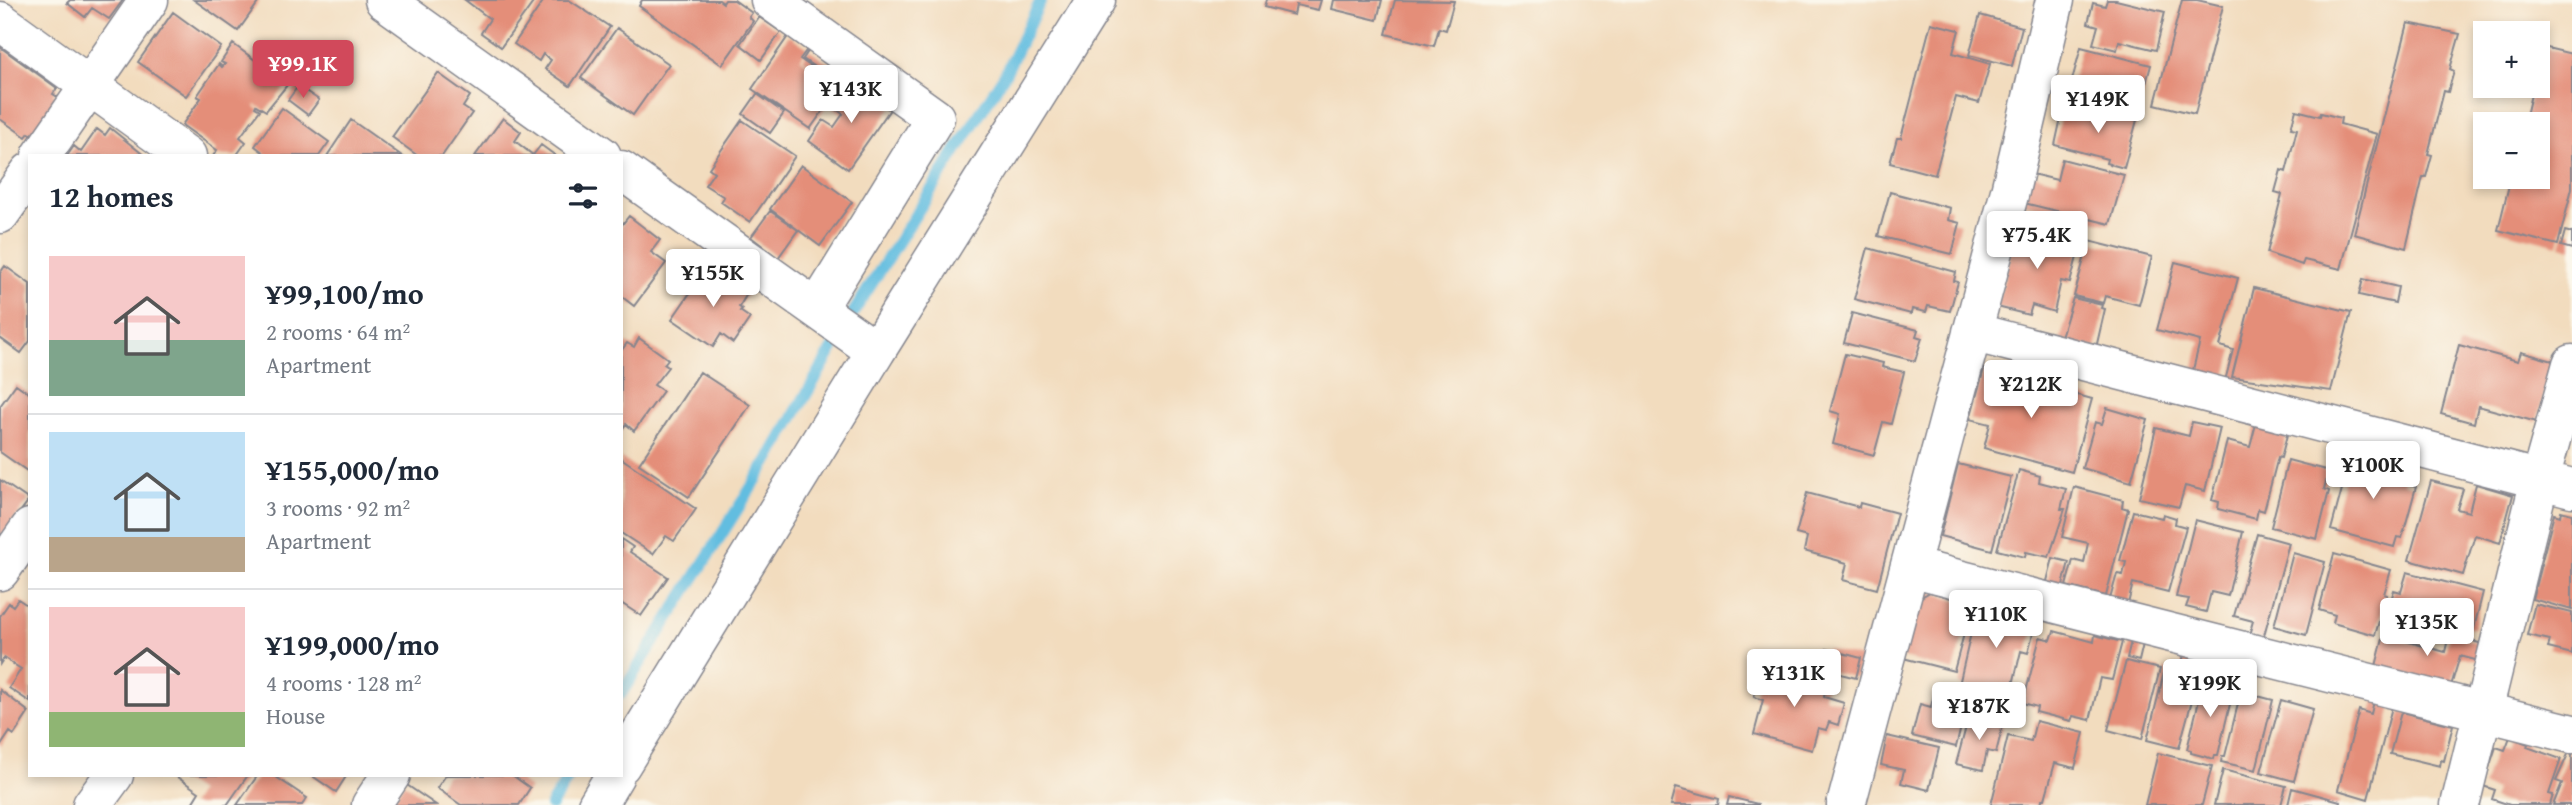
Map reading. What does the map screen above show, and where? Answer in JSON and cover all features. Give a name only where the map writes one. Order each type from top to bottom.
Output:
[{"type":"street","points":[[42,154],[149,0]]},
{"type":"street","points":[[769,0],[935,118],[817,309]]},
{"type":"street","points":[[623,762],[1096,0]]},
{"type":"street","points":[[1853,804],[1910,567],[2010,191],[2055,0]]},
{"type":"street","points":[[402,5],[598,154]]},
{"type":"street","points":[[0,21],[184,154]]},
{"type":"street","points":[[623,171],[876,351]]},
{"type":"street","points":[[0,214],[28,175]]},
{"type":"street","points":[[1972,332],[2556,483]]},
{"type":"street","points":[[2460,805],[2483,710],[2556,483],[2572,364]]},
{"type":"street","points":[[0,571],[28,531]]},
{"type":"street","points":[[1910,567],[2572,734]]},
{"type":"street","points":[[92,805],[113,777]]},
{"type":"street","points":[[371,805],[390,777]]},
{"type":"street","points":[[597,805],[614,777]]},
{"type":"building","points":[[70,0],[123,0],[109,19],[92,8],[85,17],[67,3]]},
{"type":"building","points":[[194,0],[260,0],[238,31]]},
{"type":"building","points":[[465,0],[535,0],[501,47],[481,33],[490,19]]},
{"type":"building","points":[[544,0],[569,0],[610,27],[570,86],[545,69],[551,60],[543,54],[539,61],[514,44]]},
{"type":"building","points":[[642,0],[719,0],[723,3],[725,0],[734,0],[752,13],[749,17],[753,21],[722,65],[639,6]]},
{"type":"building","points":[[1266,0],[1321,0],[1318,10],[1296,5],[1294,15],[1264,7]]},
{"type":"building","points":[[1334,0],[1382,0],[1377,20],[1332,9]]},
{"type":"building","points":[[1395,0],[1454,1],[1446,30],[1439,28],[1434,46],[1386,34]]},
{"type":"building","points":[[2107,0],[2165,12],[2156,50],[2119,41],[2117,50],[2093,44],[2098,26],[2088,23],[2093,3],[2105,6]]},
{"type":"building","points":[[2182,0],[2197,0],[2223,6],[2195,114],[2155,104]]},
{"type":"building","points":[[173,12],[221,47],[186,96],[138,62]]},
{"type":"building","points":[[1980,15],[2022,27],[2012,66],[1969,55]]},
{"type":"building","points":[[759,17],[781,32],[761,60],[740,44]]},
{"type":"building","points":[[1931,23],[1959,30],[1953,53],[1990,64],[1979,103],[1956,97],[1935,175],[1890,163],[1897,138],[1901,138]]},
{"type":"building","points":[[2408,23],[2460,34],[2450,69],[2454,71],[2448,92],[2444,91],[2428,154],[2432,155],[2426,177],[2423,177],[2406,248],[2354,234]]},
{"type":"building","points":[[617,28],[669,64],[633,115],[581,78]]},
{"type":"building","points":[[789,35],[808,48],[800,59],[840,87],[810,129],[752,89]]},
{"type":"building","points":[[233,44],[288,84],[266,111],[256,105],[260,110],[240,137],[246,142],[237,154],[214,154],[217,150],[182,125],[201,98],[197,96],[219,64],[222,67],[225,64],[221,62]]},
{"type":"building","points":[[0,47],[57,88],[53,94],[59,98],[33,135],[29,133],[26,137],[0,119]]},
{"type":"building","points":[[2081,47],[2151,65],[2137,117],[2067,99]]},
{"type":"building","points":[[2550,49],[2572,54],[2572,188],[2558,245],[2498,230],[2508,189],[2550,189],[2550,112],[2527,112],[2530,98],[2550,98]]},
{"type":"building","points":[[809,50],[848,77],[842,86],[803,59]]},
{"type":"building","points":[[438,73],[470,96],[463,107],[472,113],[443,154],[415,154],[392,137]]},
{"type":"building","points":[[852,80],[891,108],[848,169],[809,141],[823,120],[834,127],[843,114],[833,107]]},
{"type":"building","points":[[298,86],[319,100],[308,115],[288,100]]},
{"type":"building","points":[[757,94],[784,113],[770,133],[743,114]]},
{"type":"building","points":[[2085,107],[2137,120],[2124,168],[2106,163],[2107,159],[2055,145],[2062,113],[2083,118]]},
{"type":"building","points":[[282,108],[329,142],[320,154],[265,154],[255,146]]},
{"type":"building","points":[[2296,110],[2341,118],[2340,124],[2377,134],[2341,269],[2304,260],[2302,265],[2267,253],[2282,194],[2275,192],[2281,170],[2286,172],[2297,129],[2291,128]]},
{"type":"building","points":[[503,118],[521,132],[515,141],[532,154],[476,154]]},
{"type":"building","points":[[351,120],[399,154],[328,154]]},
{"type":"building","points":[[742,120],[795,156],[750,222],[721,202],[724,197],[705,185],[714,172],[709,168]]},
{"type":"building","points":[[110,128],[142,154],[68,154],[74,146],[81,152],[97,129],[105,135]]},
{"type":"building","points":[[541,145],[553,154],[534,154]]},
{"type":"building","points":[[2062,159],[2124,175],[2110,224],[2024,203],[2032,174],[2057,180]]},
{"type":"building","points":[[801,165],[852,202],[820,246],[770,209]]},
{"type":"building","points":[[1890,192],[1950,208],[1948,220],[1960,223],[1952,254],[1878,236]]},
{"type":"building","points":[[770,211],[798,230],[778,258],[751,237]]},
{"type":"building","points":[[629,216],[660,240],[651,252],[666,263],[634,306],[623,298],[623,224]]},
{"type":"building","points":[[2017,226],[2081,242],[2070,283],[2061,281],[2054,312],[2032,305],[2029,315],[1997,307]]},
{"type":"building","points":[[2565,231],[2572,233],[2572,249],[2561,246]]},
{"type":"building","points":[[2089,241],[2152,257],[2139,305],[2105,296],[2103,303],[2074,296]]},
{"type":"building","points":[[1868,248],[1956,272],[1954,281],[1958,282],[1950,311],[1928,306],[1926,312],[1912,309],[1911,314],[1854,299]]},
{"type":"building","points":[[2175,262],[2238,278],[2220,346],[2233,350],[2225,381],[2192,374],[2200,341],[2157,330]]},
{"type":"building","points":[[5,266],[28,283],[28,344],[21,353],[0,338],[0,273]]},
{"type":"building","points":[[708,267],[747,294],[739,307],[742,309],[740,311],[750,318],[733,343],[721,334],[713,347],[672,319]]},
{"type":"building","points":[[2363,279],[2398,287],[2395,303],[2359,295]]},
{"type":"building","points":[[2254,288],[2351,312],[2331,391],[2232,377]]},
{"type":"building","points":[[2073,298],[2102,305],[2101,308],[2105,309],[2096,348],[2060,340]]},
{"type":"building","points":[[1852,313],[1918,330],[1916,336],[1922,338],[1915,361],[1844,343]]},
{"type":"building","points":[[639,338],[668,359],[664,364],[668,367],[654,385],[663,391],[634,431],[626,424],[623,428],[623,348],[627,343],[634,347]]},
{"type":"building","points":[[2459,345],[2518,361],[2521,352],[2553,361],[2537,422],[2478,406],[2474,423],[2441,414]]},
{"type":"building","points":[[1845,354],[1883,363],[1882,367],[1904,372],[1891,424],[1883,422],[1874,455],[1833,444],[1840,414],[1830,411]]},
{"type":"building","points":[[1984,369],[2092,399],[2072,472],[1984,448],[1990,424],[1970,419]]},
{"type":"building","points":[[700,372],[750,405],[689,497],[639,464]]},
{"type":"building","points":[[16,384],[28,393],[28,472],[0,452],[0,406]]},
{"type":"building","points":[[2107,408],[2148,420],[2131,482],[2082,468],[2095,422],[2102,424]]},
{"type":"building","points":[[2192,422],[2220,428],[2205,491],[2185,486],[2179,507],[2139,498],[2156,428],[2189,436]]},
{"type":"building","points":[[2256,424],[2288,431],[2281,458],[2278,457],[2264,511],[2258,509],[2256,519],[2218,509],[2219,502],[2212,500],[2227,441],[2250,447]]},
{"type":"building","points":[[2355,451],[2389,460],[2387,469],[2406,474],[2403,483],[2416,487],[2402,538],[2397,537],[2394,547],[2331,530],[2350,459],[2353,460]]},
{"type":"building","points":[[623,459],[696,509],[674,541],[666,536],[653,554],[623,534]]},
{"type":"building","points":[[2288,460],[2329,471],[2324,489],[2329,491],[2317,539],[2271,527]]},
{"type":"building","points":[[1958,464],[2011,477],[1992,550],[1940,536]]},
{"type":"building","points":[[2019,470],[2040,476],[2039,482],[2066,489],[2061,509],[2065,509],[2049,557],[2026,552],[2025,557],[1997,550]]},
{"type":"building","points":[[0,480],[28,501],[2,536]]},
{"type":"building","points":[[2431,481],[2463,489],[2457,509],[2469,512],[2476,484],[2513,495],[2500,543],[2475,535],[2463,575],[2409,560]]},
{"type":"building","points":[[2074,487],[2123,500],[2122,507],[2128,509],[2106,596],[2066,586],[2073,560],[2084,563],[2088,543],[2062,537]]},
{"type":"building","points":[[1807,493],[1859,507],[1860,503],[1897,513],[1877,589],[1843,580],[1847,563],[1804,551],[1807,537],[1796,534]]},
{"type":"building","points":[[2133,511],[2162,518],[2163,514],[2176,518],[2175,524],[2186,527],[2168,592],[2133,583],[2128,604],[2110,599],[2117,574],[2123,575],[2126,562],[2120,561]]},
{"type":"building","points":[[2561,511],[2572,514],[2572,610],[2532,599],[2554,514],[2560,516]]},
{"type":"building","points":[[2195,520],[2243,532],[2228,596],[2211,592],[2206,612],[2186,607],[2189,599],[2176,597]]},
{"type":"building","points":[[2257,534],[2289,543],[2263,639],[2249,635],[2253,621],[2234,616]]},
{"type":"building","points":[[623,540],[633,547],[630,552],[668,577],[641,616],[623,604]]},
{"type":"building","points":[[2293,553],[2325,562],[2306,635],[2274,626]]},
{"type":"building","points":[[2334,554],[2391,570],[2375,635],[2333,623],[2335,615],[2319,610]]},
{"type":"building","points":[[2053,558],[2069,562],[2062,589],[2046,585]]},
{"type":"building","points":[[2407,572],[2483,592],[2474,628],[2457,624],[2455,634],[2440,630],[2438,635],[2398,624],[2400,618],[2387,615],[2394,590],[2401,592]]},
{"type":"building","points":[[1930,592],[1972,604],[1954,671],[1903,658],[1918,599]]},
{"type":"building","points":[[18,599],[28,606],[28,701],[9,688],[21,669],[4,658],[0,664],[0,616],[9,603],[13,606]]},
{"type":"building","points":[[2535,604],[2572,613],[2572,654],[2548,648],[2550,640],[2527,635]]},
{"type":"building","points":[[1990,607],[2037,618],[2028,653],[2021,651],[2010,697],[1959,685],[1976,611],[1989,615]]},
{"type":"building","points":[[2054,631],[2094,642],[2095,635],[2122,642],[2112,680],[2100,678],[2090,720],[2073,716],[2071,721],[2036,712],[2037,707],[2023,703],[2040,637],[2051,640]]},
{"type":"building","points":[[2384,635],[2445,652],[2449,635],[2483,644],[2479,661],[2460,656],[2451,686],[2376,666]]},
{"type":"building","points":[[2131,641],[2143,644],[2139,661],[2127,658]]},
{"type":"building","points":[[1827,649],[1861,658],[1856,678],[1822,669]]},
{"type":"building","points":[[2184,654],[2202,658],[2199,676],[2180,672]]},
{"type":"building","points":[[2126,661],[2160,669],[2142,739],[2108,730]]},
{"type":"building","points":[[1761,669],[1826,686],[1824,697],[1844,703],[1838,725],[1829,722],[1826,730],[1818,728],[1812,750],[1754,734],[1763,700],[1754,697]]},
{"type":"building","points":[[2165,669],[2198,678],[2179,748],[2147,740]]},
{"type":"building","points":[[2204,680],[2234,687],[2218,755],[2215,755],[2214,759],[2191,753],[2191,750],[2187,749]]},
{"type":"building","points":[[0,690],[28,714],[14,735],[10,732],[0,747]]},
{"type":"building","points":[[2246,693],[2273,700],[2256,770],[2221,762],[2222,756],[2225,756],[2240,696],[2245,697]]},
{"type":"building","points":[[1934,694],[1967,703],[1956,747],[1912,736],[1920,704],[1931,707]]},
{"type":"building","points":[[2281,700],[2313,709],[2294,781],[2261,772]]},
{"type":"building","points":[[2374,701],[2392,707],[2368,799],[2338,790],[2359,710],[2371,714]]},
{"type":"building","points":[[2401,712],[2453,725],[2444,761],[2441,760],[2440,766],[2390,754]]},
{"type":"building","points":[[1969,716],[2003,725],[1996,753],[1987,751],[1983,770],[1956,764]]},
{"type":"building","points":[[2036,721],[2084,733],[2075,768],[2055,763],[2041,805],[1991,805],[2008,736],[2031,741]]},
{"type":"building","points":[[1887,736],[1939,748],[1929,790],[1901,783],[1904,770],[1881,765]]},
{"type":"building","points":[[2510,737],[2528,744],[2527,747],[2561,759],[2549,794],[2553,795],[2550,805],[2510,805],[2492,799],[2495,790],[2483,786],[2496,747],[2505,750]]},
{"type":"building","points":[[2569,752],[2572,753],[2572,805],[2553,805],[2562,783],[2556,781]]},
{"type":"building","points":[[2158,753],[2212,766],[2202,805],[2145,805]]},
{"type":"building","points":[[2223,770],[2286,786],[2281,805],[2214,805]]},
{"type":"building","points":[[177,777],[247,777],[227,805],[191,805],[199,792]]},
{"type":"building","points":[[257,777],[276,777],[307,798],[302,805],[237,805]]},
{"type":"building","points":[[314,777],[346,777],[336,792]]},
{"type":"building","points":[[445,777],[515,777],[530,788],[519,805],[461,805],[437,788]]},
{"type":"building","points":[[404,783],[436,805],[390,805]]},
{"type":"building","points":[[1676,787],[1719,799],[1718,805],[1671,805]]},
{"type":"building","points":[[2292,788],[2340,801],[2339,805],[2288,805]]},
{"type":"building","points":[[1729,797],[1758,804],[1758,805],[1727,805]]},
{"type":"waterway","points":[[853,313],[1005,74],[1041,0]]},
{"type":"waterway","points":[[623,691],[766,464],[836,343]]},
{"type":"waterway","points":[[551,805],[569,777]]}]
